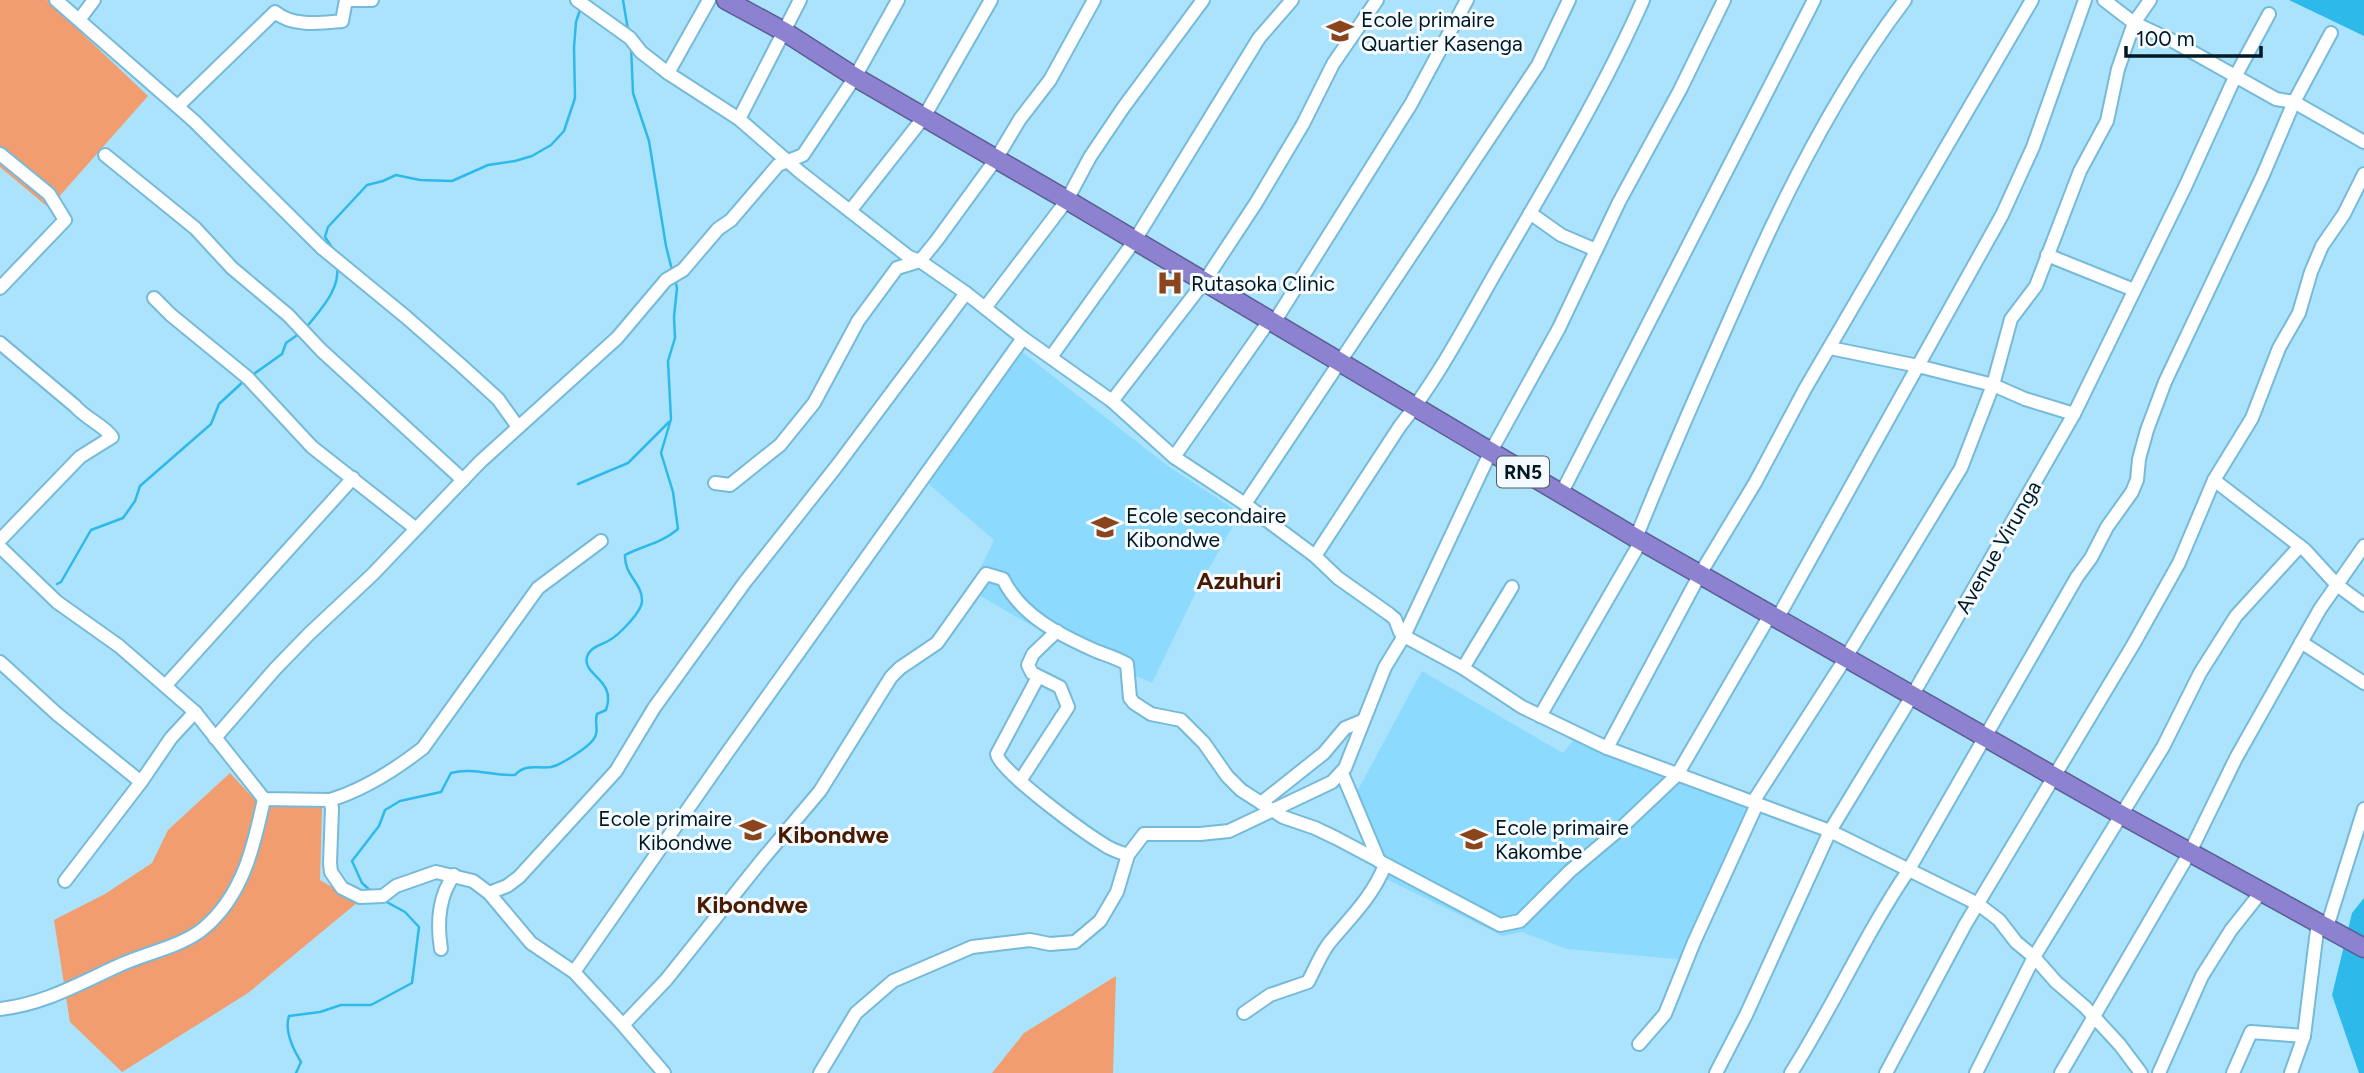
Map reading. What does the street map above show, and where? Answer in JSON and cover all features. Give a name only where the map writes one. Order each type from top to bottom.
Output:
[{"type":"highway","name":"RN5","points":[[726,0],[785,32],[855,77],[1135,240],[1415,409],[1845,659],[2364,948]]},
{"type":"street","points":[[56,0],[178,106],[322,248],[406,317],[498,399],[518,427]]},
{"type":"street","points":[[79,20],[94,0]]},
{"type":"street","points":[[178,106],[275,12],[281,18],[312,23],[342,20],[346,0],[372,0]]},
{"type":"street","points":[[577,0],[630,38],[640,52],[668,73],[739,119],[909,257],[920,261],[966,293],[1023,338],[1112,401],[1174,457],[1245,504],[1315,556],[1338,578],[1395,619],[1404,636],[1463,668],[1540,716],[1607,748],[1830,831],[1978,904],[1999,920],[2016,942],[2085,1007],[2120,1045],[2141,1073]]},
{"type":"street","points":[[668,73],[709,0]]},
{"type":"street","points":[[739,119],[800,0]]},
{"type":"street","points":[[215,738],[275,669],[364,583],[463,480],[617,338],[666,280],[683,270],[778,165],[803,155],[855,77],[898,0]]},
{"type":"street","points":[[850,211],[925,117],[991,0]]},
{"type":"street","points":[[715,483],[730,485],[780,445],[814,403],[859,321],[897,268],[920,261],[996,159],[1020,119],[1050,80],[1094,0]]},
{"type":"street","points":[[985,308],[1067,200],[1090,157],[1123,108],[1202,0]]},
{"type":"street","points":[[1051,357],[1135,240],[1259,38],[1292,0]]},
{"type":"street","points":[[1112,401],[1204,282],[1256,203],[1303,124],[1333,64],[1377,0]]},
{"type":"street","points":[[1174,457],[1271,323],[1411,104],[1467,0]]},
{"type":"street","points":[[1245,504],[1538,65],[1569,0]]},
{"type":"street","points":[[1315,556],[1400,426],[1415,409],[1600,89],[1643,0]]},
{"type":"street","points":[[1266,807],[1332,782],[1342,773],[1395,649],[1404,636],[1490,453],[1552,340],[1724,0]]},
{"type":"street","points":[[1561,494],[1814,0]]},
{"type":"street","points":[[1540,716],[1638,539],[1709,364],[1774,219],[1857,67],[1905,0]]},
{"type":"street","points":[[1607,748],[1700,574],[1755,483],[1804,389],[2032,0]]},
{"type":"street","points":[[2104,0],[2134,23],[2171,40],[2276,99],[2294,102],[2364,142]]},
{"type":"street","points":[[1639,1044],[1665,1014],[1755,803],[1961,468],[1993,385],[2011,319],[2036,286],[2080,171],[2107,121],[2119,69],[2134,23],[2150,0]]},
{"type":"street","points":[[623,1025],[666,980],[820,791],[891,677],[937,643],[986,574],[1003,579],[1028,613],[1057,631],[1127,663],[1130,698],[1133,703],[1151,714],[1181,720],[1204,743],[1227,776],[1241,790],[1266,807],[1315,828],[1500,925],[1520,921],[1570,871],[1620,829],[1677,775],[1773,617],[2002,215],[2033,147],[2081,1]]},
{"type":"street","name":"Avenue Virunga","points":[[1716,1073],[1746,1015],[1830,831],[1912,696],[2074,414],[2185,187],[2235,77],[2269,14]]},
{"type":"street","points":[[1791,1073],[1881,911],[1908,871],[1984,736],[2077,577],[2091,558],[2106,527],[2132,492],[2147,430],[2165,382],[2263,175],[2294,102],[2331,33]]},
{"type":"street","points":[[0,154],[49,194],[65,220],[0,288]]},
{"type":"street","points":[[104,155],[195,228],[233,268],[288,315],[321,350],[463,480]]},
{"type":"street","points":[[1886,1073],[1978,904],[2179,563],[2214,480],[2252,418],[2274,358],[2299,313],[2318,255],[2344,214],[2364,174]]},
{"type":"street","points":[[1530,213],[1561,235],[1596,250]]},
{"type":"street","points":[[2047,255],[2134,290]]},
{"type":"street","points":[[489,893],[507,886],[519,877],[616,771],[654,708],[745,582],[836,467],[966,293]]},
{"type":"street","points":[[154,298],[248,378],[312,447],[415,528]]},
{"type":"street","points":[[574,972],[1023,338]]},
{"type":"street","points":[[0,343],[98,427],[108,431],[111,437],[80,457],[0,540]]},
{"type":"street","points":[[1830,348],[1993,385],[2025,399],[2074,414]]},
{"type":"street","points":[[166,685],[353,478]]},
{"type":"street","points":[[2214,480],[2300,546],[2337,585],[2364,605]]},
{"type":"street","points":[[264,799],[330,800],[397,768],[423,748],[538,588],[601,541]]},
{"type":"street","points":[[1976,1073],[2034,957],[2163,747],[2200,673],[2236,616],[2300,546]]},
{"type":"street","points":[[2061,1073],[2190,852],[2236,758],[2301,642],[2364,546]]},
{"type":"street","points":[[0,547],[57,602],[119,646],[195,712],[264,799]]},
{"type":"street","points":[[1463,668],[1511,587]]},
{"type":"street","points":[[1020,781],[1068,707],[1060,687],[1038,677],[1029,668],[1029,659],[1057,631]]},
{"type":"street","points":[[2301,642],[2364,683]]},
{"type":"street","points":[[0,662],[141,782]]},
{"type":"street","points":[[1038,677],[996,757],[1020,781],[1104,845],[1128,855]]},
{"type":"street","points":[[65,881],[141,782],[171,738],[195,712]]},
{"type":"street","points":[[820,1073],[856,1013],[893,981],[972,947],[1030,940],[1049,944],[1075,942],[1100,921],[1106,912],[1117,892],[1128,855],[1144,834],[1229,831],[1266,807],[1324,752],[1345,728],[1363,721]]},
{"type":"street","points":[[1244,1013],[1270,995],[1308,982],[1329,943],[1362,907],[1378,880],[1382,863],[1342,773]]},
{"type":"street","points":[[0,1009],[19,1007],[50,998],[203,929],[238,888],[257,834],[264,799]]},
{"type":"street","points":[[330,800],[331,872],[342,888],[351,895],[369,898],[383,895],[396,886],[436,872],[473,881],[489,893],[531,943],[574,972],[664,1073]]},
{"type":"street","points":[[2291,1073],[2304,1036],[2325,926],[2364,810]]},
{"type":"street","points":[[441,950],[440,906],[454,875]]},
{"type":"street","points":[[2159,1073],[2202,976],[2231,930],[2262,891]]},
{"type":"street","points":[[2233,1073],[2251,1032],[2304,1036]]},
{"type":"shaded area","points":[[0,0],[47,0],[148,96],[49,208],[0,167]]},
{"type":"shaded area","points":[[2289,0],[2364,0],[2364,36]]},
{"type":"shaded area","name":"Ecole secondaire Kibondwe","points":[[1017,348],[1168,466],[1240,513],[1197,590],[1152,683],[1055,639],[970,590],[994,540],[925,481]]},
{"type":"shaded area","name":"Ecole primaire Kakombe","points":[[1422,671],[1563,753],[1574,739],[1625,762],[1678,779],[1752,810],[1685,960],[1567,949],[1522,932],[1503,936],[1386,879],[1353,799]]},
{"type":"shaded area","points":[[230,773],[256,801],[322,806],[320,880],[358,902],[248,993],[122,1072],[70,1022],[54,920],[105,894],[152,863],[168,830]]},
{"type":"shaded area","points":[[2364,898],[2364,1073],[2359,1073],[2332,995],[2352,913]]},
{"type":"shaded area","points":[[1116,976],[1113,1073],[992,1073],[1024,1033]]},
{"type":"waterway","points":[[623,0],[628,30]]},
{"type":"waterway","points":[[335,252],[325,237],[328,227],[367,185],[396,175],[420,180],[452,181],[488,165],[532,156],[551,145],[564,131],[575,98],[574,47],[576,22],[581,7]]},
{"type":"waterway","points":[[631,47],[633,93],[649,141],[672,270]]},
{"type":"waterway","points":[[305,329],[332,291],[336,283],[337,265]]},
{"type":"waterway","points":[[372,892],[362,883],[352,861],[379,826],[385,810],[400,801],[441,792],[451,773],[467,771],[515,775],[527,768],[555,766],[580,752],[595,737],[597,714],[606,710],[608,700],[604,685],[589,669],[588,654],[623,629],[642,600],[627,568],[625,555],[659,541],[678,529],[673,492],[661,453],[671,419],[668,361],[675,338],[675,280]]},
{"type":"waterway","points":[[251,376],[282,354],[286,343],[300,333]]},
{"type":"waterway","points":[[57,584],[61,582],[91,530],[123,518],[135,501],[140,486],[211,424],[219,404],[245,380]]},
{"type":"waterway","points":[[578,484],[628,463],[669,422]]},
{"type":"waterway","points":[[296,1073],[301,1062],[288,1034],[289,1016],[320,1012],[341,1005],[371,1005],[412,983],[419,927],[405,912],[383,900]]},
{"type":"place","name":"Ecole primaire Quartier Kasenga","points":[[1340,31]]},
{"type":"place","name":"Rutasoka Clinic","points":[[1170,283]]},
{"type":"place","name":"Ecole secondaire Kibondwe","points":[[1105,527]]},
{"type":"place","name":"Ecole primaire Kibondwe","points":[[753,830]]},
{"type":"place","name":"Ecole primaire Kakombe","points":[[1474,839]]},
{"type":"district","name":"Azuhuri","points":[[1239,580]]},
{"type":"district","name":"Kibondwe","points":[[833,834]]},
{"type":"district","name":"Kibondwe","points":[[752,904]]}]
